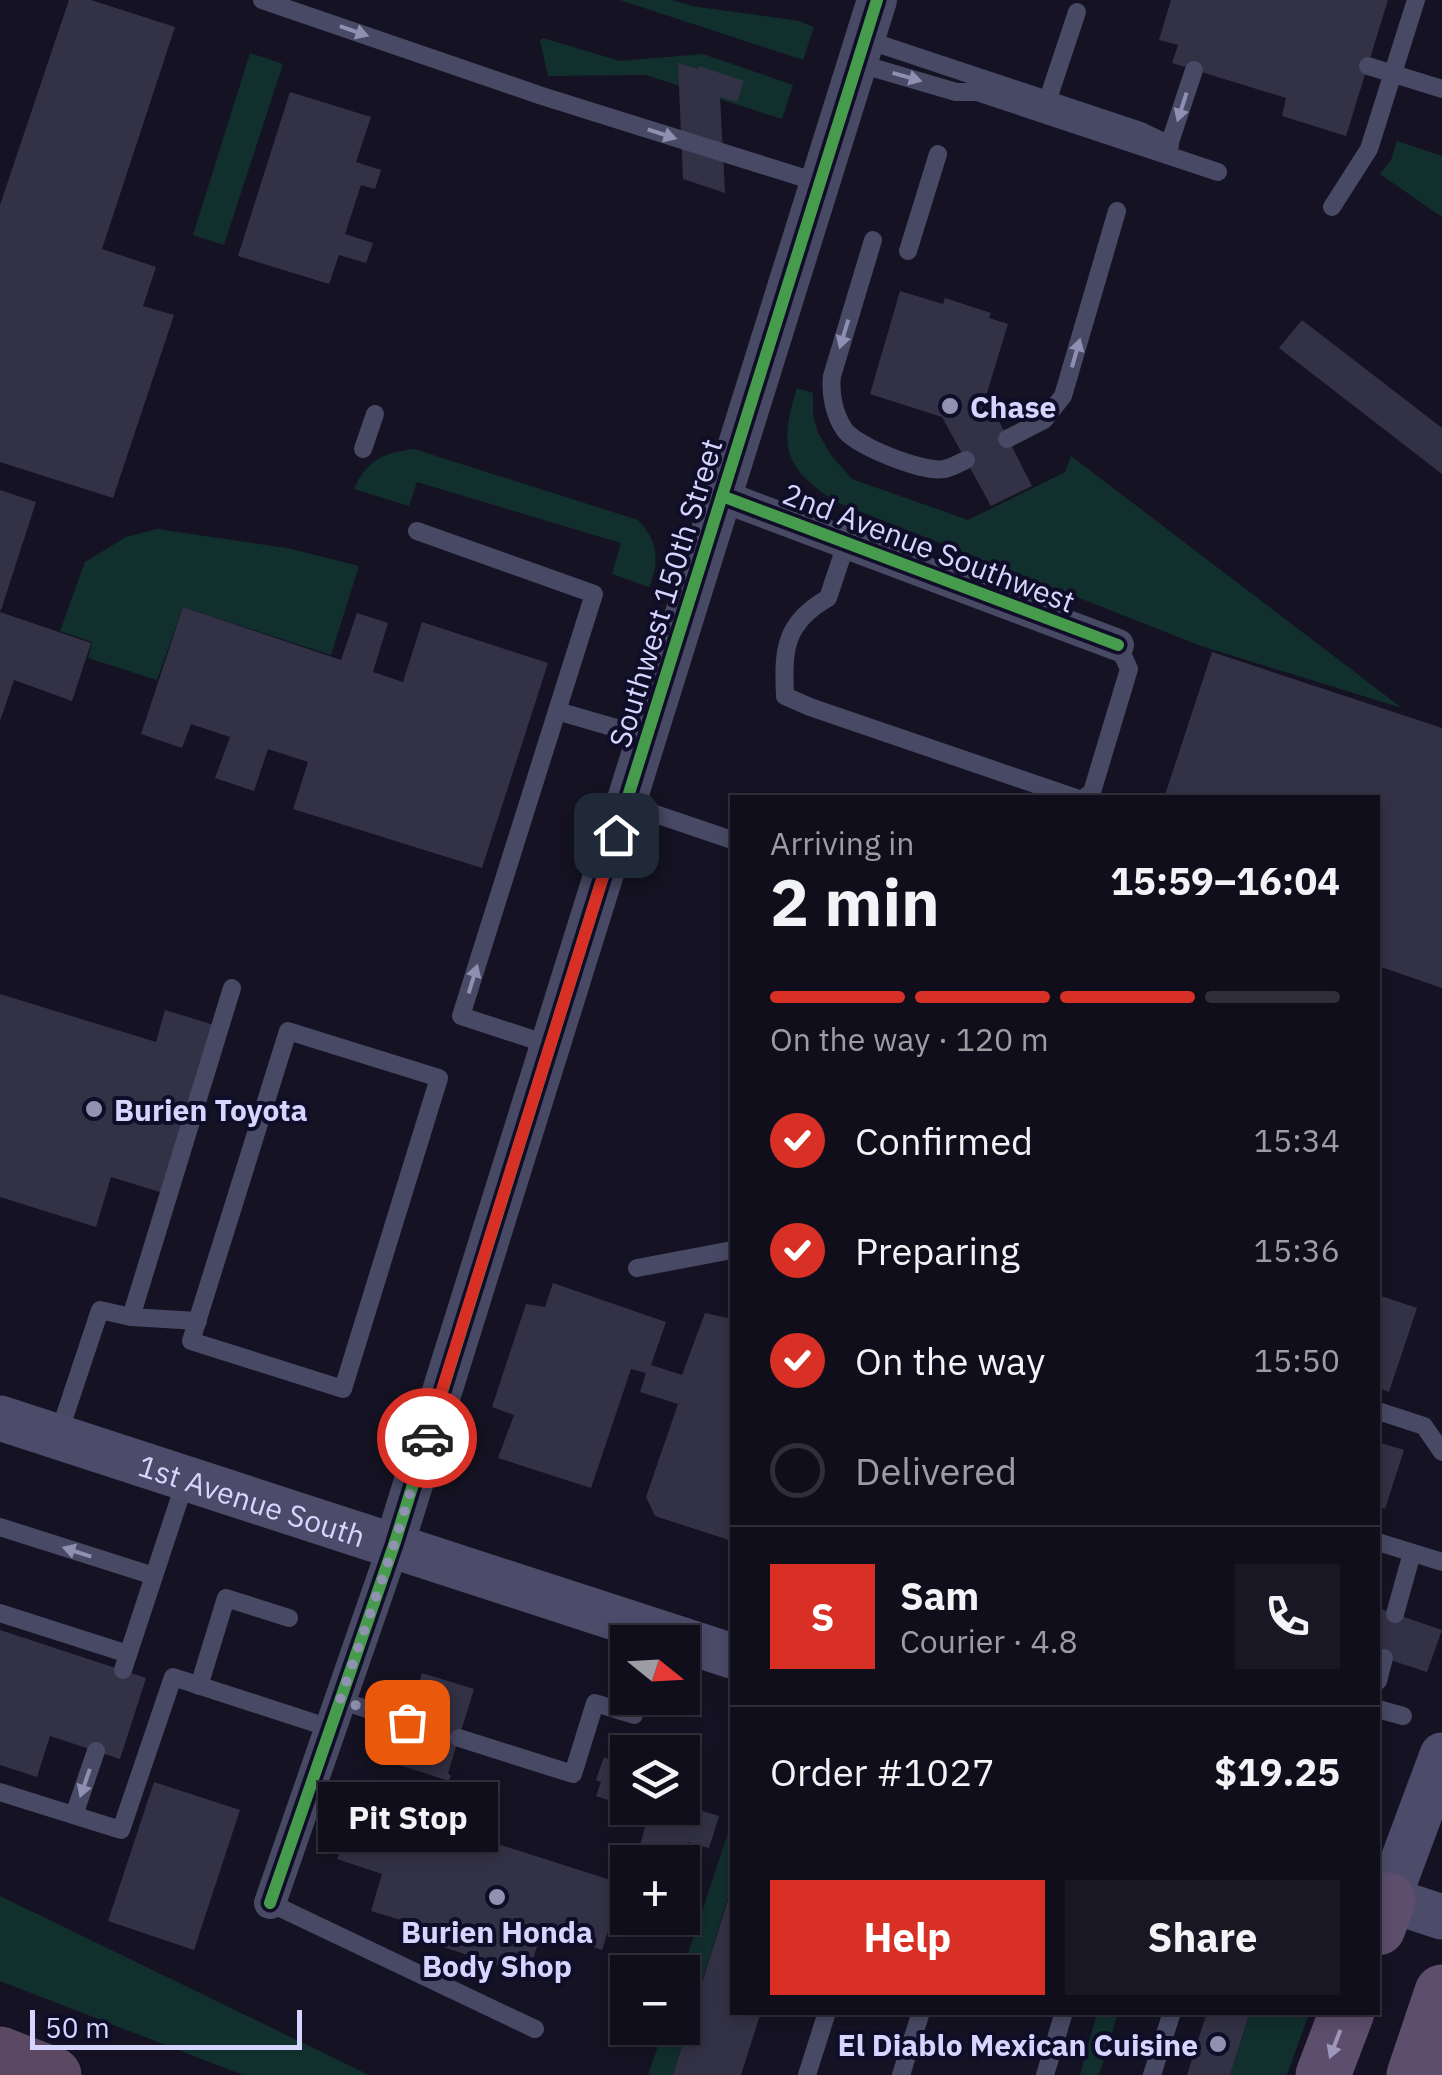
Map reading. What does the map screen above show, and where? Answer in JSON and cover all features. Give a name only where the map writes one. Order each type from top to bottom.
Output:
[{"type":"highway","points":[[1414,2075],[1442,1992]]},
{"type":"highway","points":[[1324,2075],[1346,2015]]},
{"type":"highway","points":[[0,2054],[54,2075]]},
{"type":"main road","name":"1st Avenue South","points":[[0,1418],[394,1545],[622,1625]]},
{"type":"main road","name":"1st Avenue South","points":[[700,1648],[730,1656]]},
{"type":"main road","points":[[1442,1755],[1381,1908],[1442,1917]]},
{"type":"street","name":"Southwest 150th Street","points":[[394,1545],[877,0]]},
{"type":"street","name":"2nd Avenue Southwest","points":[[722,496],[1118,645]]},
{"type":"street","points":[[270,1902],[394,1545]]},
{"type":"lane","points":[[262,0],[542,96],[820,183]]},
{"type":"lane","points":[[1332,207],[1369,149],[1416,0]]},
{"type":"lane","points":[[1048,99],[1077,12]]},
{"type":"lane","points":[[861,51],[1048,99],[1141,131],[1172,146],[1194,70]]},
{"type":"lane","points":[[861,51],[956,92],[976,92],[1218,172]]},
{"type":"lane","points":[[1368,66],[1442,89]]},
{"type":"lane","points":[[908,251],[938,154]]},
{"type":"lane","points":[[1007,439],[1044,420],[1064,396],[1117,211]]},
{"type":"lane","points":[[873,240],[832,376],[830,390],[837,414],[844,429],[872,450],[932,469],[946,469],[966,460]]},
{"type":"lane","points":[[363,449],[375,414]]},
{"type":"lane","points":[[417,531],[594,594],[462,1016],[550,1045]]},
{"type":"lane","points":[[847,542],[828,598],[812,607],[788,634],[785,696],[1067,795]]},
{"type":"lane","points":[[1088,795],[1129,669],[1118,645]]},
{"type":"lane","points":[[558,711],[646,737]]},
{"type":"lane","points":[[625,804],[730,839]]},
{"type":"lane","points":[[131,1318],[232,988]]},
{"type":"lane","points":[[288,1031],[440,1078],[343,1388],[192,1342],[198,1322],[288,1031]]},
{"type":"lane","points":[[637,1268],[730,1250]]},
{"type":"lane","points":[[58,1436],[100,1310],[131,1318],[198,1322]]},
{"type":"lane","points":[[1380,1412],[1424,1426],[1442,1452]]},
{"type":"lane","points":[[0,1613],[125,1662],[186,1478]]},
{"type":"lane","points":[[0,1527],[154,1576]]},
{"type":"lane","points":[[1380,1543],[1442,1562]]},
{"type":"lane","points":[[1396,1614],[1412,1553]]},
{"type":"lane","points":[[199,1686],[226,1598],[289,1618]]},
{"type":"lane","points":[[1380,1673],[1384,1658]]},
{"type":"lane","points":[[0,1792],[121,1830],[173,1677],[335,1714],[407,1722]]},
{"type":"lane","points":[[459,1738],[573,1774],[596,1703],[610,1707]]},
{"type":"lane","points":[[1380,1710],[1402,1716]]},
{"type":"lane","points":[[74,1815],[96,1751]]},
{"type":"lane","points":[[270,1902],[535,2029]]},
{"type":"lane","points":[[807,2075],[827,2015]]},
{"type":"lane","points":[[901,2075],[920,2015]]},
{"type":"lane","points":[[1045,2075],[1063,2015]]},
{"type":"lane","points":[[1152,2075],[1171,2015]]},
{"type":"green space","points":[[620,0],[672,0],[799,21],[814,27],[803,60]]},
{"type":"green space","points":[[540,40],[620,61],[703,54],[793,85],[782,119],[646,75],[548,76]]},
{"type":"green space","points":[[250,53],[283,64],[224,245],[193,235]]},
{"type":"green space","points":[[1397,141],[1442,156],[1442,217],[1380,174],[1391,160]]},
{"type":"green space","points":[[797,388],[813,393],[818,433],[852,479],[968,520],[1065,472],[1071,456],[1402,708],[1201,646],[836,502],[805,478],[790,454],[788,426]]},
{"type":"green space","points":[[414,449],[638,520],[650,536],[655,552],[649,587],[612,574],[621,543],[417,482],[409,506],[354,489],[364,471],[377,460]]},
{"type":"green space","points":[[157,529],[287,548],[359,566],[331,655],[183,607],[157,680],[88,658],[92,642],[60,631],[85,562],[126,537]]},
{"type":"green space","points":[[730,1827],[730,1890],[700,1988],[700,1955],[688,1955],[694,1935],[700,1935],[700,1918]]},
{"type":"green space","points":[[0,1896],[369,2075],[243,2075],[0,1981]]},
{"type":"green space","points":[[1096,2015],[1117,2015],[1099,2075],[1080,2075]]},
{"type":"green space","points":[[1249,2015],[1308,2015],[1287,2075],[1230,2075]]},
{"type":"green space","points":[[658,2045],[682,2045],[673,2075],[648,2075]]},
{"type":"building","points":[[69,0],[91,0],[175,27],[102,249],[156,267],[143,306],[174,315],[113,498],[0,462],[0,205]]},
{"type":"building","points":[[1171,0],[1388,0],[1346,136],[1282,116],[1286,98],[1172,63],[1178,45],[1159,40]]},
{"type":"building","points":[[678,63],[744,81],[737,102],[720,97],[725,193],[683,179]]},
{"type":"building","points":[[290,92],[371,117],[356,162],[381,170],[375,189],[361,185],[345,234],[373,243],[366,263],[339,255],[329,284],[238,256]]},
{"type":"building","name":"Chase","points":[[900,291],[943,304],[945,298],[991,313],[989,318],[1008,324],[986,396],[1032,486],[991,506],[942,417],[870,394]]},
{"type":"building","points":[[1302,320],[1442,428],[1442,474],[1279,348]]},
{"type":"building","points":[[0,490],[36,502],[1,610],[0,610]]},
{"type":"building","points":[[183,607],[341,660],[357,613],[388,623],[373,672],[403,682],[422,622],[548,663],[482,868],[293,809],[308,762],[268,749],[254,791],[215,778],[230,737],[191,724],[182,748],[141,734]]},
{"type":"building","points":[[0,612],[91,643],[72,701],[14,680],[0,721]]},
{"type":"building","points":[[1212,652],[1442,728],[1442,988],[1380,967],[1380,795],[1165,795]]},
{"type":"building","name":"Burien Toyota","points":[[0,994],[156,1042],[165,1010],[214,1025],[163,1193],[111,1177],[96,1227],[0,1197]]},
{"type":"building","points":[[553,1283],[666,1322],[651,1365],[682,1375],[705,1313],[730,1319],[730,1540],[655,1516],[646,1497],[678,1404],[640,1392],[646,1373],[631,1369],[591,1488],[498,1458],[514,1415],[492,1407],[526,1304],[545,1307]]},
{"type":"building","points":[[1380,1296],[1417,1308],[1389,1392],[1380,1389]]},
{"type":"building","points":[[1380,1443],[1404,1450],[1385,1509],[1380,1508]]},
{"type":"building","points":[[1380,1609],[1442,1630],[1427,1672],[1380,1657]]},
{"type":"building","points":[[0,1630],[146,1678],[120,1759],[50,1736],[37,1777],[0,1765]]},
{"type":"building","points":[[422,1673],[474,1689],[448,1773],[449,1781],[396,1764]]},
{"type":"building","points":[[610,1754],[610,1801],[596,1796],[601,1782],[596,1780],[604,1757],[608,1759]]},
{"type":"building","points":[[154,1782],[240,1810],[194,1950],[108,1921]]},
{"type":"building","name":"Burien Honda Body Shop","points":[[357,1799],[610,1880],[610,1925],[602,1950],[542,1930],[528,1975],[410,1936],[414,1924],[371,1911],[382,1874],[337,1859]]},
{"type":"building","points":[[700,1810],[719,1816],[709,1848],[688,1842],[640,1845],[646,1825],[700,1825]]},
{"type":"building","points":[[730,1893],[730,2015],[760,2015],[741,2075],[673,2075],[682,2045],[700,2045],[700,1989]]},
{"type":"building","name":"El Diablo Mexican Cuisine","points":[[1206,2015],[1249,2015],[1230,2075],[1187,2075]]},
{"type":"cycle path","points":[[270,1903],[394,1545],[877,0]]},
{"type":"cycle path","points":[[722,496],[1118,645]]},
{"type":"way so far","points":[[407,1722],[340,1700],[427,1438]]},
{"type":"place","name":"Chase","points":[[950,406]]},
{"type":"place","name":"Burien Toyota","points":[[94,1109]]},
{"type":"place","name":"Pit Stop","points":[[407,1722]]},
{"type":"place","name":"Burien Honda Body Shop","points":[[497,1897]]},
{"type":"place","name":"El Diablo Mexican Cuisine","points":[[1218,2044]]},
{"type":"route","points":[[427,1438],[616,835]]}]
